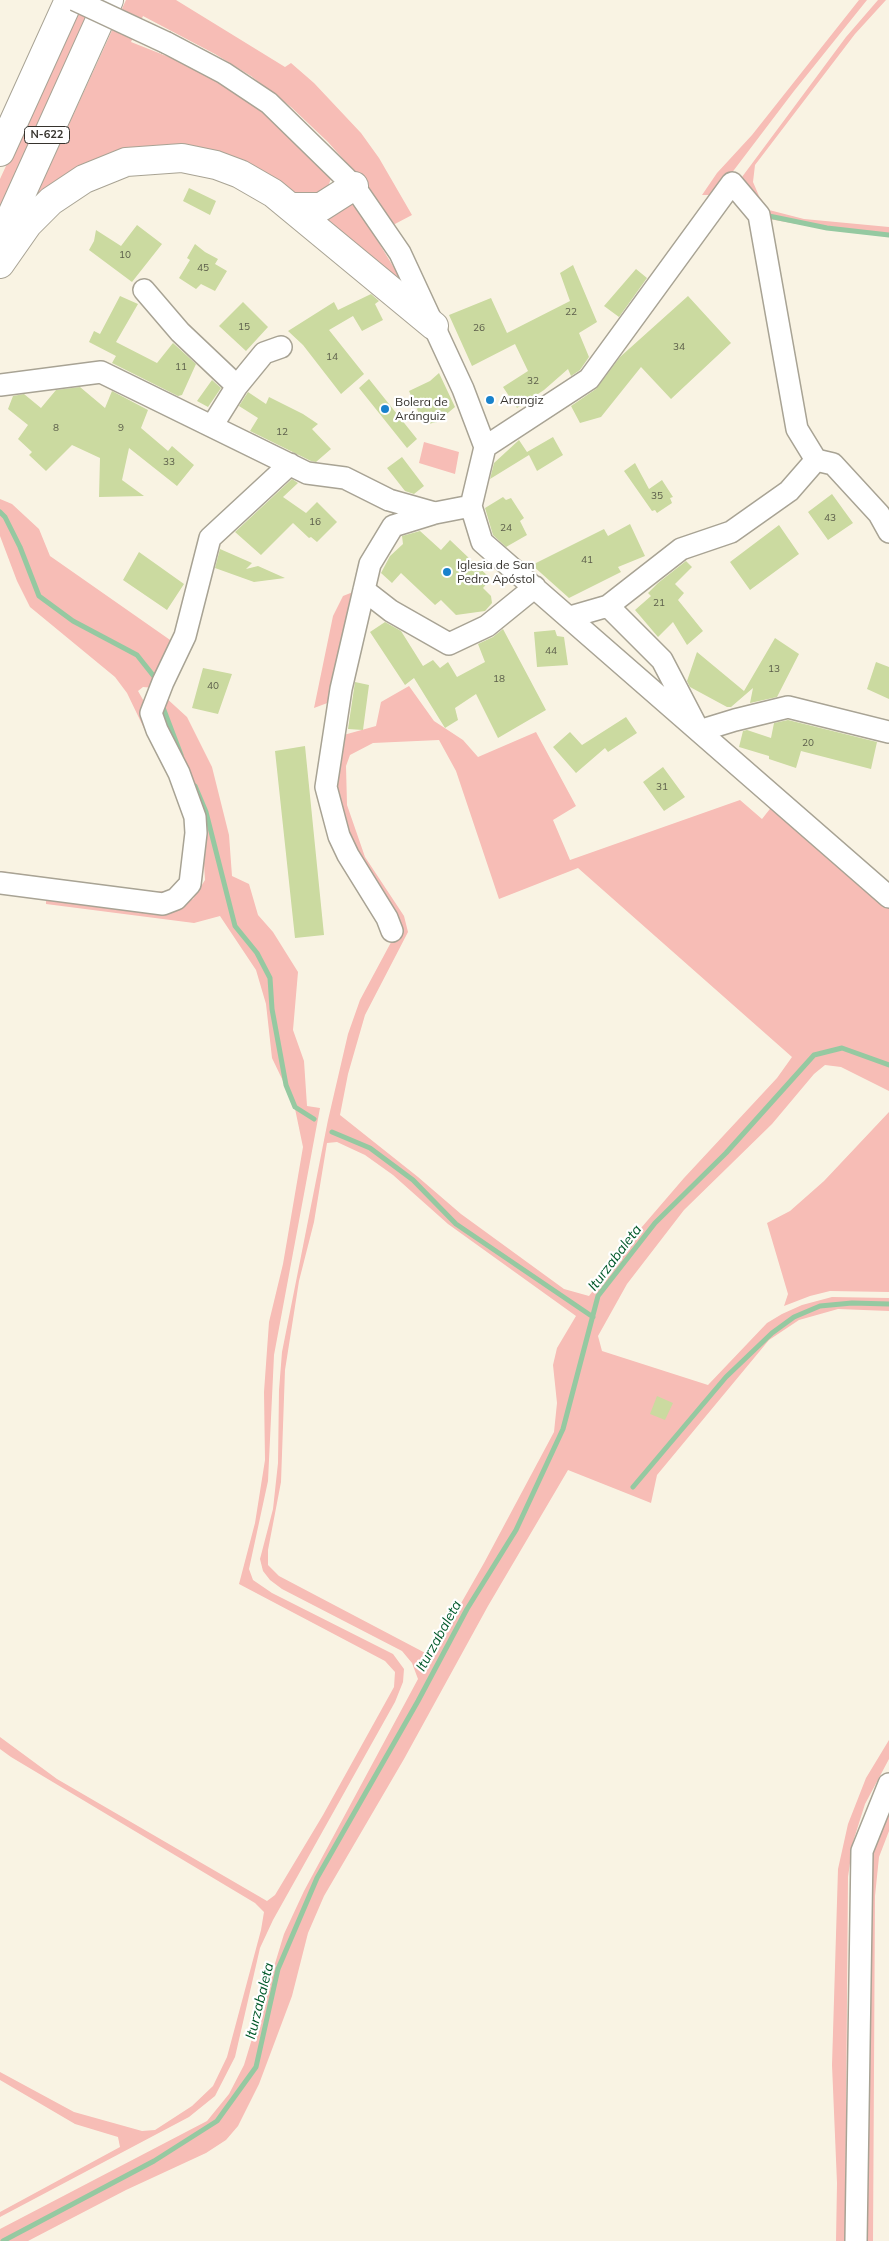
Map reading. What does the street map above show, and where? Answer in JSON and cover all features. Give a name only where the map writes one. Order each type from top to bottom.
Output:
[{"type":"highway","name":"N-622","points":[[0,152],[70,0]]},
{"type":"highway","name":"N-622","points":[[0,241],[109,0]]},
{"type":"highway","points":[[0,264],[28,224],[51,201],[84,178],[126,162],[182,158],[216,165],[240,174],[273,192],[434,326]]},
{"type":"highway","points":[[291,207],[321,207],[354,186]]},
{"type":"street","points":[[75,0],[167,43],[224,73],[270,103],[354,186],[400,253],[463,388],[486,447],[471,506],[482,542],[889,896]]},
{"type":"street","points":[[486,447],[589,379],[732,182],[759,215],[797,429],[816,460],[833,464],[879,514],[889,532]]},
{"type":"street","points":[[144,290],[180,332],[237,386]]},
{"type":"street","points":[[212,426],[237,386],[264,353],[280,347]]},
{"type":"street","points":[[0,385],[101,372],[308,473],[345,478],[389,500],[435,513]]},
{"type":"street","points":[[570,617],[608,606],[681,549],[731,532],[789,491],[816,460]]},
{"type":"street","points":[[0,882],[163,904],[176,899],[190,884],[196,833],[195,817],[179,773],[157,730],[151,713],[163,682],[185,636],[210,538],[290,464]]},
{"type":"street","points":[[392,931],[387,918],[348,855],[339,836],[326,787],[341,689],[370,564],[393,526],[435,513],[471,506]]},
{"type":"street","points":[[364,590],[390,611],[449,644],[486,626],[535,587]]},
{"type":"street","points":[[608,606],[662,660],[699,731]]},
{"type":"street","points":[[699,731],[788,707],[889,732]]},
{"type":"street","points":[[856,2241],[862,1851],[889,1784]]},
{"type":"shaded area","points":[[82,0],[98,0],[0,213],[0,179]]},
{"type":"shaded area","points":[[126,0],[176,0],[285,67],[291,63],[314,83],[361,133],[379,158],[412,215],[393,225],[368,187],[328,142],[291,107],[251,76],[215,54],[143,16],[131,42],[179,61],[233,90],[292,134],[332,175],[328,187],[322,193],[299,198],[196,154],[46,191],[36,196]]},
{"type":"shaded area","points":[[859,0],[867,0],[794,91],[715,195],[702,195],[717,173],[752,135]]},
{"type":"shaded area","points":[[878,0],[886,0],[855,34],[755,165],[753,182],[759,196],[769,210],[804,219],[889,227],[889,234],[769,219],[742,187],[742,177],[846,37]]},
{"type":"shaded area","points":[[351,197],[402,281],[396,286],[312,215]]},
{"type":"shaded area","points":[[424,442],[459,452],[455,474],[419,463]]},
{"type":"shaded area","points":[[0,499],[12,504],[39,529],[50,556],[173,642],[154,688],[143,687],[138,691],[146,705],[152,729],[183,792],[191,818],[192,838],[188,870],[184,886],[176,895],[154,899],[0,875],[0,871],[152,892],[167,891],[178,881],[186,862],[188,824],[181,799],[127,693],[115,677],[30,607],[17,581],[0,536]]},
{"type":"shaded area","points":[[358,590],[338,699],[314,708],[333,616],[343,596]]},
{"type":"shaded area","points":[[409,686],[434,721],[463,740],[478,757],[536,732],[576,806],[553,820],[570,860],[740,800],[762,819],[773,805],[889,906],[889,1091],[841,1067],[825,1065],[814,1074],[772,1124],[684,1210],[627,1284],[598,1336],[602,1351],[708,1385],[767,1323],[802,1305],[832,1297],[889,1298],[889,1311],[838,1309],[799,1320],[769,1340],[657,1475],[651,1503],[568,1470],[488,1606],[404,1759],[324,1896],[308,1933],[292,1996],[259,2084],[238,2126],[226,2140],[206,2153],[126,2190],[28,2241],[0,2241],[0,2229],[207,2121],[229,2094],[244,2065],[284,1934],[304,1891],[418,1679],[412,1663],[402,1651],[282,1589],[270,1580],[263,1571],[260,1559],[273,1509],[278,1463],[279,1390],[282,1352],[328,1120],[348,1034],[360,1000],[396,933],[335,810],[340,736],[376,726],[381,702]],"holes":[[[439,740],[456,771],[499,899],[578,868],[792,1057],[777,1078],[684,1178],[635,1235],[589,1296],[564,1289],[461,1214],[340,1115],[348,1074],[365,1015],[408,932],[404,916],[365,857],[347,805],[346,766],[350,755],[373,743]],[[337,1142],[365,1155],[393,1175],[448,1224],[576,1316],[557,1348],[553,1365],[557,1403],[554,1432],[484,1563],[431,1656],[279,1576],[268,1565],[268,1550],[281,1482],[285,1370],[299,1281],[314,1222],[327,1143]]]},
{"type":"shaded area","points":[[164,696],[187,717],[212,767],[229,835],[232,876],[249,884],[258,915],[273,932],[298,972],[293,1030],[304,1061],[307,1106],[320,1108],[274,1355],[268,1481],[249,1569],[253,1580],[272,1593],[393,1654],[404,1669],[403,1682],[395,1702],[273,1920],[260,1948],[235,2057],[215,2096],[189,2117],[0,2217],[0,2212],[120,2147],[118,2137],[75,2124],[0,2080],[0,2072],[74,2112],[142,2131],[155,2130],[192,2106],[213,2086],[227,2057],[261,1930],[264,1912],[255,1903],[11,1757],[0,1749],[0,1737],[57,1779],[267,1901],[275,1895],[323,1815],[394,1687],[395,1672],[385,1661],[239,1584],[255,1523],[265,1460],[264,1392],[269,1322],[283,1264],[303,1147],[294,1104],[272,1058],[266,1004],[256,970],[220,916],[194,923],[46,904],[46,891],[177,906],[193,899],[205,880],[201,815],[158,724]]},
{"type":"shaded area","points":[[889,1112],[889,1292],[830,1291],[784,1306],[788,1294],[767,1223],[790,1211],[824,1181]]},
{"type":"shaded area","points":[[889,1740],[889,1759],[865,1804],[853,1842],[848,1877],[845,2241],[836,2241],[837,2183],[832,2065],[838,1869],[848,1824],[866,1778]]},
{"type":"shaded area","points":[[889,1794],[889,1831],[879,1857],[875,1896],[873,2241],[860,2241],[864,1873]]},
{"type":"building","points":[[189,188],[216,201],[210,215],[183,201]]},
{"type":"building","points":[[137,225],[162,244],[132,282],[89,250],[94,241],[96,230],[121,246]]},
{"type":"building","points":[[195,244],[218,259],[215,264],[227,271],[215,291],[201,284],[196,289],[179,278],[190,260],[187,258]]},
{"type":"building","points":[[573,265],[597,322],[579,333],[589,357],[580,370],[571,376],[568,369],[544,390],[517,408],[503,387],[528,371],[515,344],[472,366],[449,315],[491,298],[507,333],[570,301],[560,273]]},
{"type":"building","points":[[636,269],[647,278],[619,317],[604,306]]},
{"type":"building","points":[[371,294],[379,301],[375,304],[383,320],[362,331],[353,316],[329,330],[364,374],[341,394],[303,345],[288,331],[334,302],[338,310]]},
{"type":"building","points":[[120,296],[138,304],[116,342],[157,363],[173,343],[196,364],[182,395],[178,396],[112,363],[116,356],[89,342],[94,331],[100,334]]},
{"type":"building","points":[[688,296],[731,343],[671,399],[641,367],[601,417],[580,423],[571,406],[596,389],[620,357]]},
{"type":"building","points":[[243,302],[268,327],[246,351],[219,326]]},
{"type":"building","points":[[439,373],[455,407],[437,422],[424,425],[409,391],[430,381]]},
{"type":"building","name":"Bolera de Aránguiz","points":[[369,379],[417,439],[407,448],[359,388]]},
{"type":"building","points":[[212,380],[221,388],[208,407],[197,401]]},
{"type":"building","points":[[80,387],[105,408],[112,391],[148,410],[141,428],[168,451],[172,446],[194,465],[177,486],[129,448],[122,480],[144,496],[99,497],[100,458],[72,445],[46,471],[29,455],[32,452],[18,439],[28,425],[8,409],[13,396],[24,394],[41,408],[56,390]]},
{"type":"building","points":[[248,392],[266,404],[269,397],[303,414],[318,424],[312,429],[331,449],[316,462],[311,461],[250,431],[258,418],[239,406]]},
{"type":"building","points":[[553,437],[563,455],[537,471],[529,455],[490,479],[494,463],[519,440],[527,452]]},
{"type":"building","points":[[402,457],[424,486],[414,494],[405,491],[387,468]]},
{"type":"building","points":[[635,463],[649,489],[662,480],[673,497],[670,498],[672,503],[657,513],[655,510],[652,511],[624,471]]},
{"type":"building","points":[[292,479],[298,483],[283,497],[306,513],[317,502],[337,522],[317,542],[311,537],[309,538],[293,523],[261,555],[235,532]]},
{"type":"building","points":[[832,494],[853,523],[828,540],[808,512]]},
{"type":"building","points":[[503,497],[506,500],[511,498],[524,518],[520,521],[527,535],[506,547],[493,535],[485,508]]},
{"type":"building","points":[[630,524],[645,556],[618,567],[621,572],[569,598],[532,565],[604,529],[608,536]]},
{"type":"building","points":[[779,525],[799,554],[750,590],[730,562]]},
{"type":"building","name":"Iglesia de San Pedro Apóstol","points":[[420,531],[441,550],[450,540],[491,579],[483,588],[491,596],[492,603],[485,611],[456,615],[441,600],[435,605],[401,573],[392,583],[381,573],[390,556],[403,544],[402,536]]},
{"type":"building","points":[[220,549],[252,563],[246,569],[258,566],[285,578],[254,582],[215,568]]},
{"type":"building","points":[[139,552],[184,584],[167,610],[123,580]]},
{"type":"building","points":[[686,561],[692,567],[675,584],[684,593],[678,600],[703,631],[687,645],[673,622],[658,637],[635,610],[651,596],[648,593],[658,583]]},
{"type":"building","points":[[385,622],[401,631],[423,666],[433,660],[440,668],[448,662],[457,677],[485,662],[478,644],[493,637],[503,629],[546,710],[498,738],[476,694],[455,708],[458,720],[445,728],[414,678],[405,685],[370,632]]},
{"type":"building","points":[[555,630],[557,636],[564,637],[568,665],[537,667],[534,632]]},
{"type":"building","points":[[775,638],[799,654],[777,697],[750,703],[753,688],[731,707],[727,707],[690,687],[687,681],[697,652],[744,691]]},
{"type":"building","points":[[876,662],[889,667],[889,699],[867,689]]},
{"type":"building","points":[[203,668],[232,674],[218,714],[192,708]]},
{"type":"building","points":[[355,682],[369,685],[363,730],[348,729]]},
{"type":"building","points":[[626,717],[637,733],[608,752],[605,748],[576,773],[553,747],[570,732],[582,745]]},
{"type":"building","points":[[788,720],[877,742],[871,769],[801,751],[796,768],[769,759],[769,756],[739,747],[743,731],[747,730],[771,738],[774,723]]},
{"type":"building","points":[[305,746],[324,935],[295,938],[275,751]]},
{"type":"building","points":[[663,767],[685,797],[664,811],[643,782]]},
{"type":"building","points":[[657,1396],[673,1403],[665,1420],[650,1414]]},
{"type":"waterway","points":[[764,215],[827,228],[889,235]]},
{"type":"waterway","points":[[0,512],[5,517],[20,547],[39,596],[73,621],[137,655],[156,679]]},
{"type":"waterway","points":[[162,705],[181,755]]},
{"type":"waterway","points":[[195,786],[206,812],[235,926],[257,953],[270,978],[272,1009],[286,1085],[295,1107],[314,1119]]},
{"type":"waterway","name":"Iturzabaleta","points":[[3,2241],[154,2161],[217,2121],[256,2067],[278,1969],[317,1878],[418,1701],[467,1609],[516,1530],[563,1429],[598,1296],[655,1223],[726,1153],[814,1055],[842,1048],[889,1065]]},
{"type":"waterway","points":[[332,1132],[370,1148],[413,1180],[456,1224],[593,1317]]},
{"type":"waterway","points":[[633,1487],[726,1377],[772,1333],[794,1317],[820,1306],[852,1303],[889,1304]]},
{"type":"place","name":"Arangiz","points":[[490,400]]},
{"type":"place","name":"Bolera de Aránguiz","points":[[385,409]]},
{"type":"place","name":"Iglesia de San Pedro Apóstol","points":[[447,572]]}]
